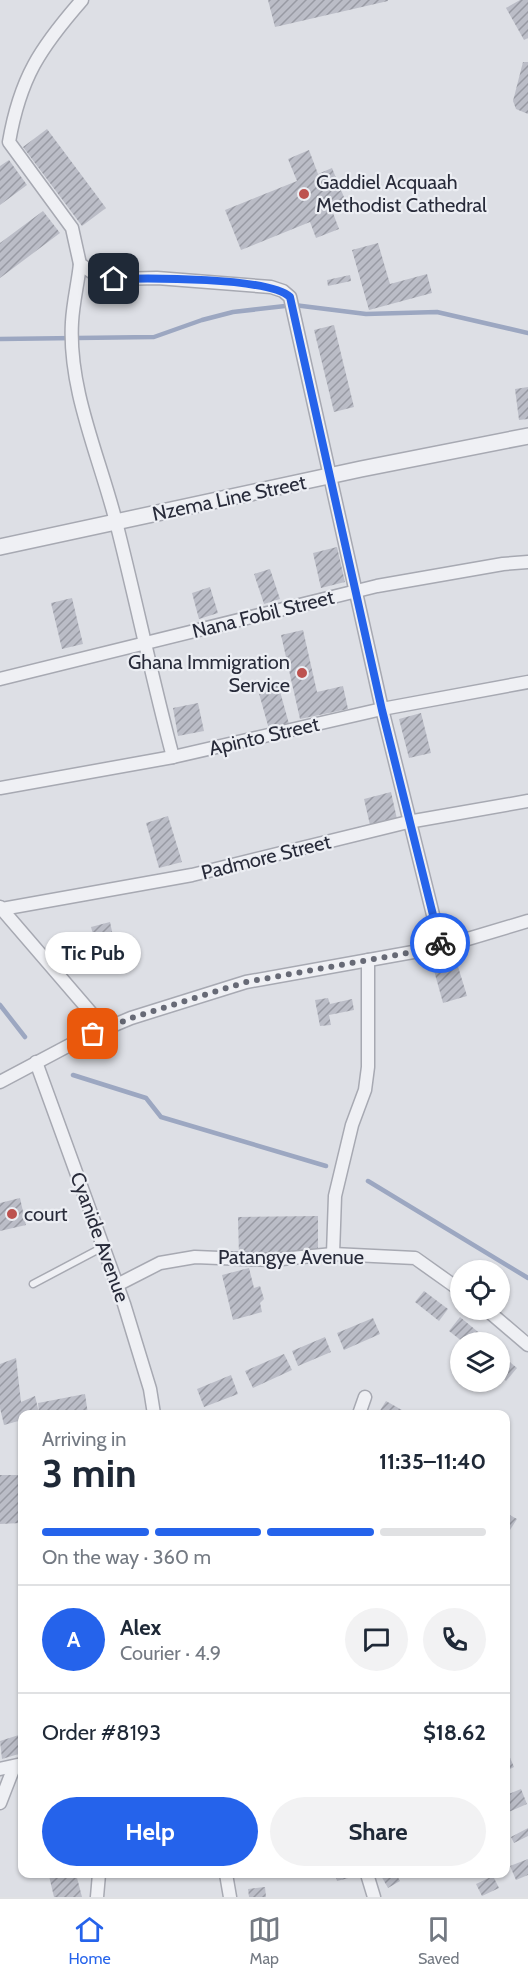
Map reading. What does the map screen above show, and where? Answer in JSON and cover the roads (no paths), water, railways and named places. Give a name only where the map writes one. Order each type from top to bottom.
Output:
[{"type":"street","points":[[82,0],[49,37],[29,71],[14,116],[9,142],[72,228],[80,264],[72,322],[74,361],[79,390],[116,521],[143,643],[173,757]]},
{"type":"street","points":[[80,264],[96,275],[114,279],[157,278],[240,284],[283,291],[294,306],[382,710],[408,822],[441,947]]},
{"type":"street","name":"Nzema Line Street","points":[[0,547],[528,436]]},
{"type":"street","name":"Nana Fobil Street","points":[[0,679],[357,591],[503,564],[528,562]]},
{"type":"street","name":"Apinto Street","points":[[0,788],[173,757],[382,710],[528,682]]},
{"type":"street","name":"Padmore Street","points":[[1,908],[192,875],[408,822],[528,801]]},
{"type":"street","points":[[1,908],[105,1029]]},
{"type":"street","points":[[0,1082],[36,1062],[131,1018],[246,982],[441,947],[528,921]]},
{"type":"street","points":[[333,1254],[335,1197],[367,1078],[368,960]]},
{"type":"street","name":"Cyanide Avenue","points":[[36,1062],[117,1285],[150,1389],[153,1410]]},
{"type":"street","name":"Patangye Avenue","points":[[117,1285],[160,1263],[195,1257],[271,1260],[333,1254],[415,1258],[450,1283]]},
{"type":"street","points":[[499,1320],[528,1345]]},
{"type":"street","points":[[360,1410],[365,1397]]},
{"type":"street","points":[[0,1769],[18,1766]]},
{"type":"street","points":[[0,1803],[18,1766]]},
{"type":"street","points":[[97,1897],[99,1878]]},
{"type":"street","points":[[227,1878],[230,1897]]},
{"type":"street","points":[[368,1878],[374,1897]]},
{"type":"lane","points":[[33,1284],[103,1247]]},
{"type":"waterway","points":[[0,339],[154,337],[233,312],[294,305],[366,314],[437,312],[528,333]]},
{"type":"waterway","points":[[0,1005],[25,1037]]},
{"type":"waterway","points":[[73,1075],[146,1098],[161,1117],[326,1166]]},
{"type":"waterway","points":[[368,1181],[528,1278]]},
{"type":"place","name":"Gaddiel Acquaah Methodist Cathedral","points":[[304,194]]},
{"type":"place","name":"Ghana Immigration Service","points":[[302,673]]},
{"type":"place","name":"Tic Pub","points":[[93,1034]]},
{"type":"place","name":"court","points":[[12,1214]]}]
